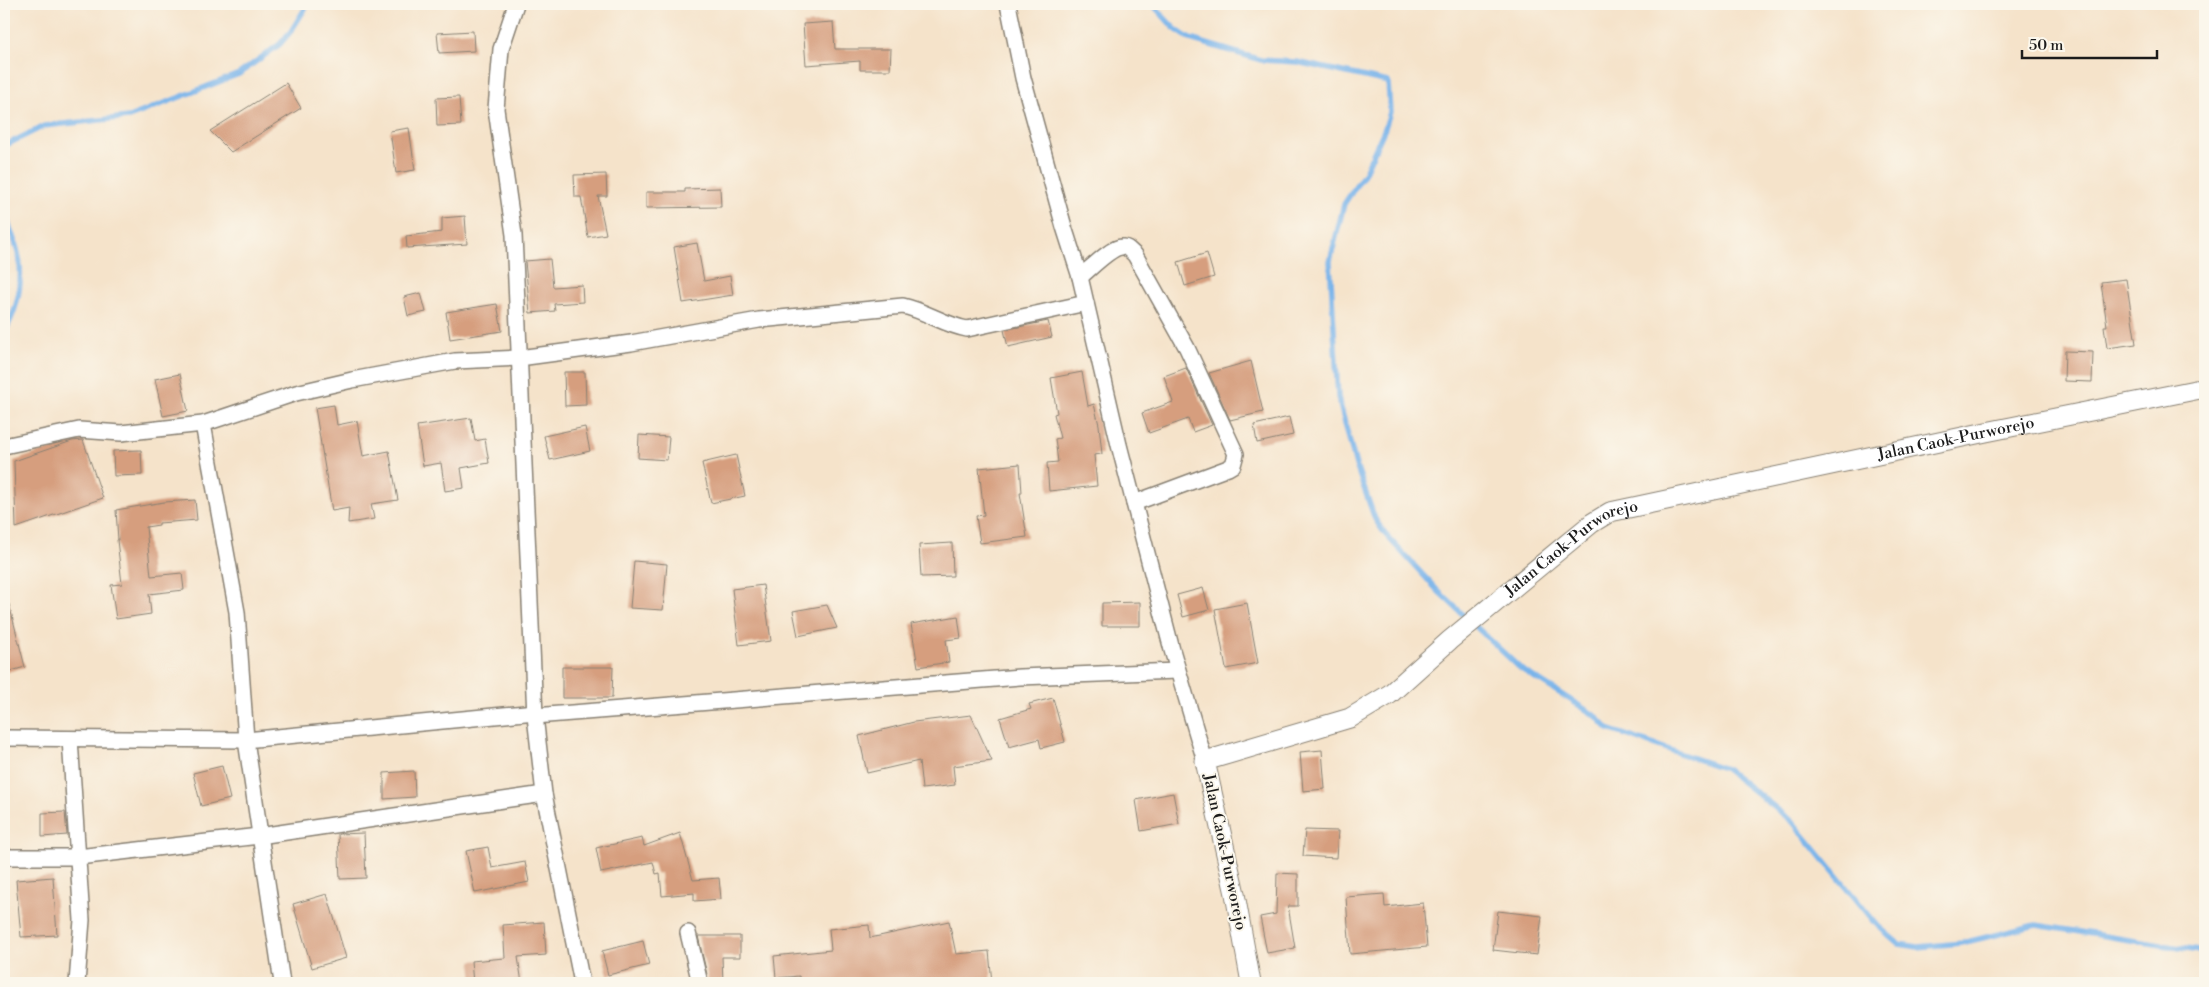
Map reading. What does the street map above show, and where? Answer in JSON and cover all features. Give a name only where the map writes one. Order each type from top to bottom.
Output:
[{"type":"street","points":[[516,4],[501,49],[496,109],[514,235],[535,714],[544,794],[582,983]]},
{"type":"street","points":[[1008,4],[1023,78],[1064,228],[1080,277],[1134,503],[1177,671],[1205,761]]},
{"type":"street","points":[[1080,277],[1115,249],[1122,246],[1135,255],[1187,348],[1236,454],[1233,464],[1228,468],[1134,503]]},
{"type":"street","points":[[4,446],[79,430],[121,433],[203,424],[296,393],[352,380],[455,361],[520,358],[631,343],[759,320],[903,306],[918,310],[950,326],[967,329],[1086,303]]},
{"type":"street","name":"Jalan Caok-Purworejo","points":[[1251,983],[1235,894],[1205,761],[1350,718],[1390,694],[1494,603],[1592,523],[1610,512],[1976,434],[2205,388]]},
{"type":"street","points":[[203,424],[237,612],[246,740],[282,983]]},
{"type":"street","points":[[4,738],[246,740],[535,714],[1020,677],[1177,671]]},
{"type":"street","points":[[70,739],[82,920],[77,983]]},
{"type":"street","points":[[4,857],[78,857],[259,836],[544,794]]},
{"type":"street","points":[[688,932],[700,983]]},
{"type":"building","points":[[833,22],[835,49],[891,49],[890,70],[860,70],[860,61],[806,65],[803,24]]},
{"type":"building","points":[[473,31],[474,51],[439,53],[437,33]]},
{"type":"building","points":[[286,83],[301,108],[231,152],[210,131]]},
{"type":"building","points":[[459,97],[461,125],[437,126],[436,98]]},
{"type":"building","points":[[409,128],[415,170],[396,173],[390,131]]},
{"type":"building","points":[[606,174],[607,196],[598,196],[606,234],[588,237],[581,197],[575,197],[574,175]]},
{"type":"building","points":[[720,188],[721,207],[646,208],[646,192],[685,192],[685,189]]},
{"type":"building","points":[[465,216],[467,244],[407,248],[406,236],[442,232],[442,218]]},
{"type":"building","points":[[697,243],[704,281],[730,276],[733,295],[683,303],[674,247]]},
{"type":"building","points":[[1207,253],[1214,277],[1185,286],[1178,262]]},
{"type":"building","points":[[550,259],[553,287],[582,285],[583,302],[554,304],[555,311],[530,313],[525,261]]},
{"type":"building","points":[[2126,279],[2136,344],[2107,348],[2104,326],[2107,326],[2101,282]]},
{"type":"building","points":[[421,293],[426,312],[408,316],[404,297]]},
{"type":"building","points":[[497,304],[502,331],[450,339],[446,312]]},
{"type":"building","points":[[1048,321],[1052,337],[1008,347],[1004,330]]},
{"type":"building","points":[[2065,351],[2093,352],[2092,382],[2064,381]]},
{"type":"building","points":[[1251,361],[1263,412],[1230,420],[1209,373]]},
{"type":"building","points":[[1186,368],[1212,425],[1193,432],[1188,419],[1149,433],[1142,413],[1173,402],[1164,376]]},
{"type":"building","points":[[564,372],[585,372],[586,405],[565,406]]},
{"type":"building","points":[[1082,372],[1088,406],[1094,404],[1099,425],[1102,454],[1094,455],[1097,486],[1049,491],[1047,463],[1058,462],[1055,439],[1060,438],[1054,414],[1057,413],[1051,378]]},
{"type":"building","points":[[180,374],[188,411],[163,416],[155,379]]},
{"type":"building","points":[[334,405],[337,425],[357,421],[363,456],[389,451],[398,500],[371,504],[374,519],[348,523],[349,508],[332,511],[315,408]]},
{"type":"building","points":[[1289,417],[1293,435],[1257,443],[1254,425]]},
{"type":"building","points":[[471,418],[475,441],[485,439],[489,463],[461,468],[464,488],[445,491],[441,463],[423,466],[417,426]]},
{"type":"building","points":[[585,427],[590,451],[550,460],[544,436]]},
{"type":"building","points":[[639,435],[669,437],[667,460],[638,458]]},
{"type":"building","points":[[83,440],[103,498],[16,528],[14,461],[72,441]]},
{"type":"building","points":[[141,450],[142,475],[114,476],[113,451]]},
{"type":"building","points":[[736,455],[745,496],[711,503],[702,463]]},
{"type":"building","points":[[1020,464],[1022,493],[1020,493],[1027,537],[980,543],[976,516],[984,515],[979,468]]},
{"type":"building","points":[[195,500],[197,520],[159,523],[159,525],[146,527],[151,576],[182,573],[184,590],[149,594],[151,614],[116,619],[111,585],[122,584],[116,510],[164,502]]},
{"type":"building","points":[[952,543],[953,576],[921,577],[919,545]]},
{"type":"building","points":[[634,561],[667,564],[663,610],[630,608]]},
{"type":"building","points":[[763,585],[771,641],[739,645],[732,589]]},
{"type":"building","points":[[1203,588],[1209,610],[1183,617],[1177,595]]},
{"type":"building","points":[[1140,602],[1140,626],[1102,626],[1102,603]]},
{"type":"building","points":[[1247,603],[1258,663],[1226,669],[1215,609]]},
{"type":"building","points":[[9,604],[25,667],[4,673],[4,605]]},
{"type":"building","points":[[827,605],[837,628],[798,636],[793,611]]},
{"type":"building","points":[[958,616],[961,638],[946,640],[949,662],[918,667],[911,624]]},
{"type":"building","points":[[562,667],[613,667],[612,698],[562,698]]},
{"type":"building","points":[[1053,698],[1065,742],[1041,748],[1039,739],[1009,747],[1000,718],[1031,709],[1029,704]]},
{"type":"building","points":[[971,715],[992,761],[953,766],[955,785],[922,789],[919,761],[867,773],[859,736],[914,722]]},
{"type":"building","points":[[1322,750],[1325,789],[1303,791],[1300,752]]},
{"type":"building","points":[[222,766],[230,799],[201,806],[193,773]]},
{"type":"building","points":[[414,771],[415,797],[384,799],[384,773]]},
{"type":"building","points":[[1173,793],[1179,824],[1141,831],[1136,800]]},
{"type":"building","points":[[65,812],[67,835],[42,837],[42,813]]},
{"type":"building","points":[[1305,830],[1338,831],[1336,858],[1303,856]]},
{"type":"building","points":[[364,833],[366,878],[340,879],[338,834]]},
{"type":"building","points":[[680,833],[693,880],[719,878],[721,899],[694,901],[694,893],[662,896],[660,873],[656,874],[653,862],[601,873],[596,848],[642,838],[644,846]]},
{"type":"building","points":[[488,847],[492,868],[525,862],[529,882],[475,893],[466,851]]},
{"type":"building","points":[[1277,873],[1298,874],[1298,906],[1288,906],[1295,948],[1267,953],[1260,917],[1276,914]]},
{"type":"building","points":[[53,877],[57,935],[21,937],[16,880]]},
{"type":"building","points":[[327,894],[346,958],[312,968],[293,904]]},
{"type":"building","points":[[1384,894],[1385,907],[1423,903],[1427,947],[1350,954],[1346,897]]},
{"type":"building","points":[[1498,911],[1542,916],[1537,955],[1493,950]]},
{"type":"building","points":[[949,921],[956,954],[989,951],[992,983],[800,983],[799,976],[776,978],[774,956],[831,950],[829,929],[869,925],[870,938]]},
{"type":"building","points":[[544,922],[546,955],[518,957],[522,983],[473,983],[471,961],[505,958],[503,925]]},
{"type":"building","points":[[698,936],[740,936],[740,957],[722,957],[723,983],[709,983]]},
{"type":"building","points":[[643,941],[649,965],[608,975],[602,951]]},
{"type":"waterway","points":[[4,146],[44,126],[129,117],[239,74],[280,44],[291,31],[308,4]]},
{"type":"waterway","points":[[1152,4],[1175,29],[1190,39],[1261,60],[1297,62],[1388,82],[1390,112],[1385,128],[1364,174],[1344,204],[1330,261],[1338,397],[1356,465],[1375,519],[1385,534],[1438,591],[1521,669],[1596,716],[1608,729],[1726,769],[1792,821],[1878,926],[1899,944],[1918,947],[1962,943],[2036,925],[2205,952]]},
{"type":"waterway","points":[[4,209],[18,251],[20,274],[17,300],[12,317],[4,333]]}]
